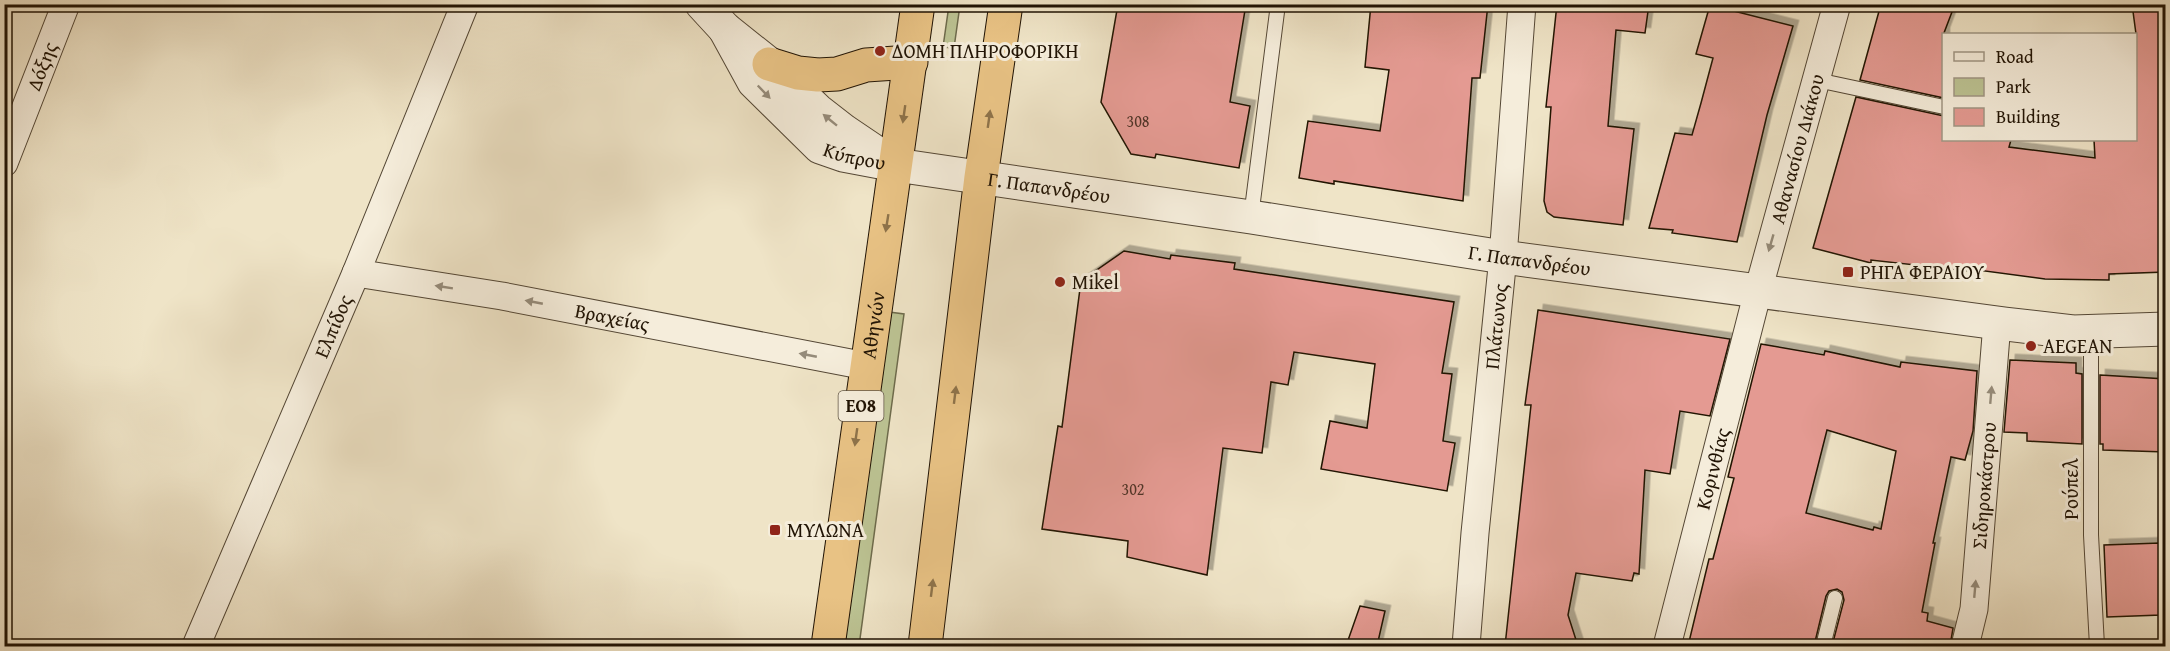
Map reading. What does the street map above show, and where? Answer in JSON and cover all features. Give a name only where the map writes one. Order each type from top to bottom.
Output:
[{"type":"highway","name":"Αθηνών","points":[[828,646],[918,4]]},
{"type":"highway","points":[[926,646],[981,177],[1006,4]]},
{"type":"highway","points":[[769,64],[798,73],[818,75],[837,74],[866,65],[911,62]]},
{"type":"street","name":"Δόξης","points":[[4,163],[66,4]]},
{"type":"street","name":"Ελπίδος","points":[[196,646],[356,273],[465,4]]},
{"type":"street","name":"Κύπρου","points":[[702,4],[725,29],[769,64],[835,124],[896,165]]},
{"type":"street","name":"Πλάτωνος","points":[[1466,646],[1503,257],[1522,4]]},
{"type":"street","name":"Αθανασίου Διάκου","points":[[1758,291],[1838,4]]},
{"type":"street","name":"Κύπρου","points":[[725,29],[754,82],[820,147],[843,155],[896,165]]},
{"type":"street","name":"Γ. Παπανδρέου","points":[[896,165],[1503,257],[1997,323],[2073,332],[2166,329]]},
{"type":"street","name":"Βραχείας","points":[[356,273],[502,296],[866,366]]},
{"type":"street","name":"Κορινθίας","points":[[1667,646],[1758,291]]},
{"type":"street","name":"Σιδηροκάστρου","points":[[1965,646],[1974,609],[1997,323]]},
{"type":"lane","points":[[1251,217],[1278,4]]},
{"type":"lane","points":[[1817,80],[1942,107]]},
{"type":"lane","name":"Ρούπελ","points":[[2091,331],[2091,535],[2097,646]]},
{"type":"lane","points":[[1822,646],[1835,598]]},
{"type":"green space","points":[[949,5],[960,5],[954,48],[943,47]]},
{"type":"green space","points":[[889,312],[904,314],[859,646],[843,646]]},
{"type":"building","points":[[1118,4],[1246,4],[1230,102],[1250,106],[1239,168],[1156,154],[1155,158],[1131,154],[1101,102]]},
{"type":"building","points":[[1371,4],[1488,4],[1480,78],[1472,78],[1463,201],[1334,181],[1334,184],[1299,178],[1308,121],[1380,131],[1389,70],[1365,67]]},
{"type":"building","points":[[1557,4],[1649,4],[1645,33],[1616,30],[1608,126],[1634,129],[1623,225],[1554,217],[1547,212],[1544,201],[1551,107],[1546,107]]},
{"type":"building","points":[[1881,4],[1955,4],[1944,33],[1942,33],[1942,98],[1860,80]]},
{"type":"building","points":[[2132,4],[2166,4],[2166,272],[2109,274],[2109,280],[2045,279],[1871,260],[1871,263],[1813,248],[1856,97],[1942,116],[1942,141],[2011,141],[2009,147],[2095,158],[2094,141],[2137,141],[2136,33]]},
{"type":"building","points":[[1710,5],[1793,26],[1767,115],[1737,242],[1649,228],[1675,133],[1692,135],[1701,103],[1713,58],[1696,54]]},
{"type":"building","points":[[1124,251],[1170,259],[1171,255],[1235,263],[1234,269],[1454,302],[1442,373],[1452,374],[1443,441],[1455,443],[1447,491],[1321,469],[1330,421],[1367,428],[1375,364],[1294,352],[1288,385],[1271,382],[1262,453],[1223,448],[1207,575],[1127,557],[1128,541],[1042,529],[1058,426],[1062,427],[1081,281]]},
{"type":"building","points":[[1538,310],[1730,339],[1710,416],[1680,411],[1670,474],[1645,470],[1639,574],[1634,573],[1632,581],[1576,573],[1568,615],[1578,646],[1505,646],[1531,405],[1525,405]]},
{"type":"building","points":[[1761,344],[1824,355],[1825,351],[1900,367],[1901,362],[1977,371],[1973,431],[1965,460],[1951,457],[1933,543],[1935,543],[1922,612],[1928,613],[1927,621],[1953,628],[1950,646],[1832,646],[1844,600],[1842,592],[1837,589],[1829,591],[1826,596],[1814,646],[1688,646],[1709,559],[1713,559],[1734,478],[1728,477]],"holes":[[[1827,430],[1896,451],[1881,529],[1874,527],[1873,530],[1806,513]]]},
{"type":"building","points":[[2010,360],[2076,363],[2076,373],[2082,374],[2082,444],[2027,441],[2027,433],[2004,432]]},
{"type":"building","points":[[2100,375],[2166,379],[2166,452],[2103,450],[2103,444],[2100,444]]},
{"type":"building","points":[[2160,543],[2161,579],[2166,579],[2166,611],[2160,611],[2161,615],[2107,617],[2104,545]]},
{"type":"building","points":[[1360,606],[1385,611],[1377,646],[1346,646]]},
{"type":"place","name":"ΔΟΜΗ ΠΛΗΡΟΦΟΡΙΚΗ","points":[[880,51]]},
{"type":"place","name":"ΡΗΓΑ ΦΕΡΑΙΟΥ","points":[[1848,272]]},
{"type":"place","name":"Mikel","points":[[1060,282]]},
{"type":"place","name":"AEGEAN","points":[[2031,346]]},
{"type":"place","name":"ΜΥΛΩΝΑ","points":[[775,530]]}]
